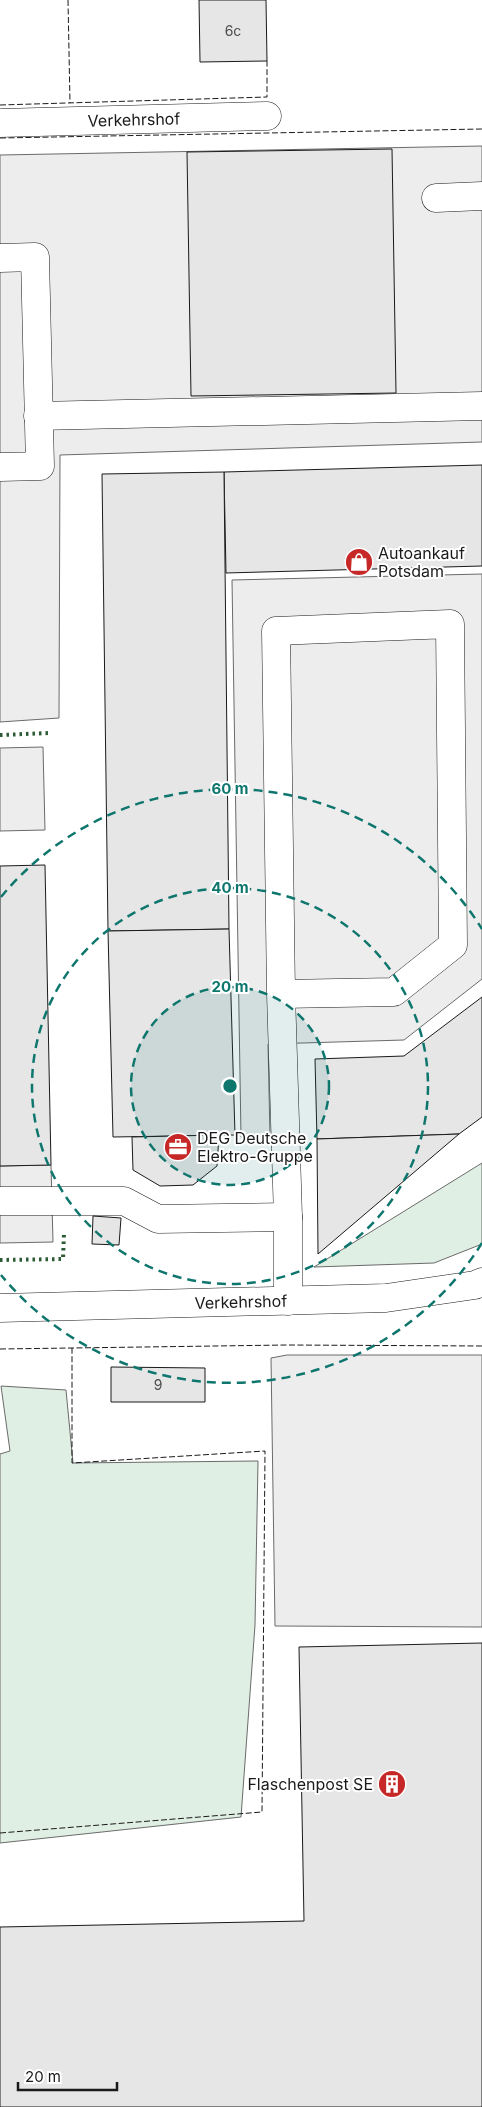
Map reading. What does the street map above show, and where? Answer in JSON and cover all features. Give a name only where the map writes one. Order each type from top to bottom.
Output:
[{"type":"main road","name":"Verkehrshof","points":[[0,123],[267,116]]},
{"type":"main road","points":[[436,198],[482,196]]},
{"type":"main road","points":[[0,258],[35,256],[40,466],[0,467]]},
{"type":"main road","points":[[38,416],[482,406]]},
{"type":"main road","points":[[281,994],[394,992],[453,945],[450,624],[276,631],[281,994],[288,1217],[288,1301]]},
{"type":"main road","points":[[0,1201],[124,1201],[158,1219],[288,1217]]},
{"type":"main road","name":"Verkehrshof","points":[[0,1308],[386,1298],[475,1285],[482,1282]]},
{"type":"green space","points":[[482,1163],[482,1244],[434,1263],[314,1267]]},
{"type":"green space","points":[[1,1386],[66,1390],[73,1463],[258,1461],[255,1625],[241,1817],[0,1843],[0,1454],[10,1451]]},
{"type":"shaded area","points":[[482,146],[482,442],[60,455],[59,718],[0,722],[0,155]]},
{"type":"shaded area","points":[[482,574],[482,979],[404,1040],[268,1044],[270,1137],[241,1137],[232,580]]},
{"type":"shaded area","points":[[43,747],[45,830],[0,831],[0,748]]},
{"type":"shaded area","points":[[51,1165],[53,1242],[0,1243],[0,1166]]},
{"type":"shaded area","points":[[287,1355],[482,1355],[482,1627],[275,1626],[271,1358]]},
{"type":"building","points":[[199,0],[266,0],[267,61],[200,62]]},
{"type":"building","points":[[392,149],[396,393],[191,396],[187,152]]},
{"type":"building","points":[[482,465],[482,566],[226,573],[224,472]]},
{"type":"building","points":[[224,472],[229,929],[108,931],[102,474]]},
{"type":"building","points":[[45,865],[51,1165],[0,1166],[0,866]]},
{"type":"building","points":[[229,929],[235,1135],[113,1137],[108,931]]},
{"type":"building","points":[[482,997],[482,1117],[459,1134],[317,1139],[315,1059],[404,1056]]},
{"type":"building","points":[[459,1134],[318,1254],[317,1139]]},
{"type":"building","points":[[219,1135],[217,1166],[193,1185],[160,1186],[133,1170],[132,1137]]},
{"type":"building","points":[[93,1216],[121,1218],[119,1245],[92,1244]]},
{"type":"building","points":[[111,1367],[205,1368],[205,1402],[111,1402]]},
{"type":"building","name":"Flaschenpost SE","points":[[482,1643],[482,2107],[0,2107],[0,1927],[304,1921],[299,1647]]},
{"type":"hedge","points":[[0,735],[50,733]]},
{"type":"hedge","points":[[0,1260],[63,1259],[64,1234]]},
{"type":"fence","points":[[68,0],[70,103]]},
{"type":"fence","points":[[0,105],[267,97],[267,61]]},
{"type":"fence","points":[[0,138],[482,129]]},
{"type":"fence","points":[[0,1349],[287,1345],[482,1346]]},
{"type":"fence","points":[[0,1833],[262,1812],[265,1451],[72,1463],[72,1348]]},
{"type":"place","name":"Autoankauf Potsdam","points":[[359,562]]},
{"type":"place","name":"DEG Deutsche Elektro-Gruppe","points":[[178,1147]]},
{"type":"place","name":"Flaschenpost SE","points":[[392,1784]]}]
